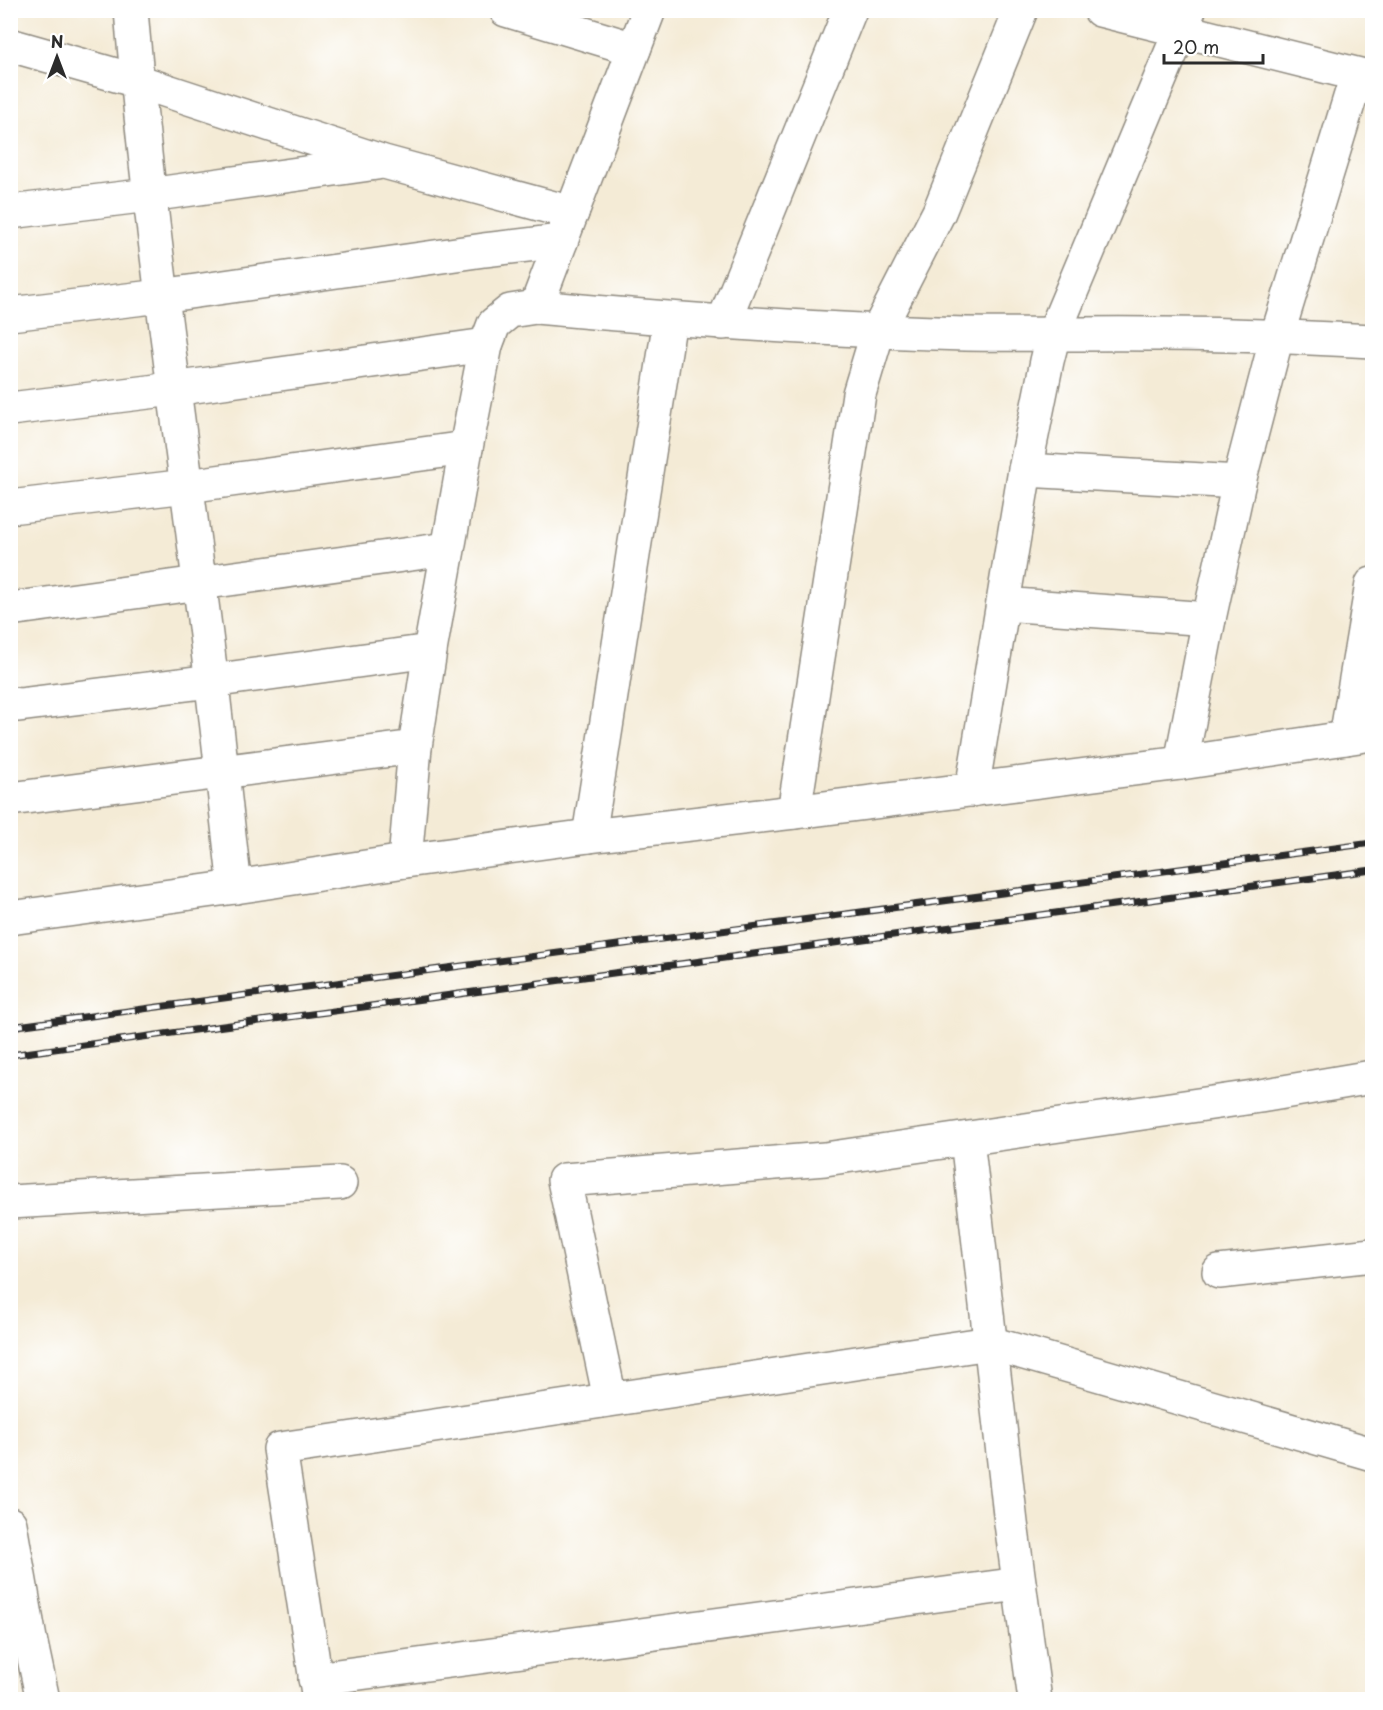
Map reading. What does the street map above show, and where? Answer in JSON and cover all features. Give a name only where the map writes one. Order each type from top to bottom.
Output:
[{"type":"street","points":[[131,10],[136,81],[149,195],[200,584],[235,887]]},
{"type":"street","points":[[506,10],[634,49]]},
{"type":"street","points":[[536,307],[649,10]]},
{"type":"street","points":[[723,323],[850,10]]},
{"type":"street","points":[[794,813],[859,394],[878,331],[939,212],[1021,10]]},
{"type":"street","points":[[1100,10],[1185,21],[1365,76],[1277,336],[1239,482],[1209,619],[1182,763]]},
{"type":"street","points":[[972,790],[1025,470],[1054,333],[1185,21]]},
{"type":"street","points":[[10,45],[136,81],[384,162],[567,227]]},
{"type":"street","points":[[10,212],[384,162]]},
{"type":"street","points":[[10,314],[161,296],[484,250],[567,227]]},
{"type":"street","points":[[405,861],[415,747],[466,448],[486,345],[494,324],[510,311],[536,307],[670,320],[878,331],[969,334],[1277,336],[1372,341]]},
{"type":"street","points":[[589,836],[670,320]]},
{"type":"street","points":[[10,409],[173,389],[486,345]]},
{"type":"street","points":[[10,507],[187,486],[466,448]]},
{"type":"street","points":[[1025,470],[1239,482]]},
{"type":"street","points":[[10,609],[447,549]]},
{"type":"street","points":[[10,918],[589,836],[794,813],[1182,763],[1359,736],[1372,584]]},
{"type":"street","points":[[1003,604],[1209,619]]},
{"type":"street","points":[[10,704],[19,705],[211,681],[430,651]]},
{"type":"street","points":[[10,799],[415,747]]},
{"type":"street","points":[[610,1399],[564,1180],[825,1159],[1260,1096],[1372,1077]]},
{"type":"street","points":[[967,1139],[1011,1523],[1035,1700]]},
{"type":"street","points":[[10,1202],[340,1183]]},
{"type":"street","points":[[1219,1272],[1372,1255]]},
{"type":"street","points":[[1019,1584],[317,1689],[280,1449],[990,1343],[1372,1454]]},
{"type":"street","points":[[10,1524],[43,1700]]},
{"type":"railway","points":[[10,1027],[1372,843]]},
{"type":"railway","points":[[10,1055],[1372,870]]}]
